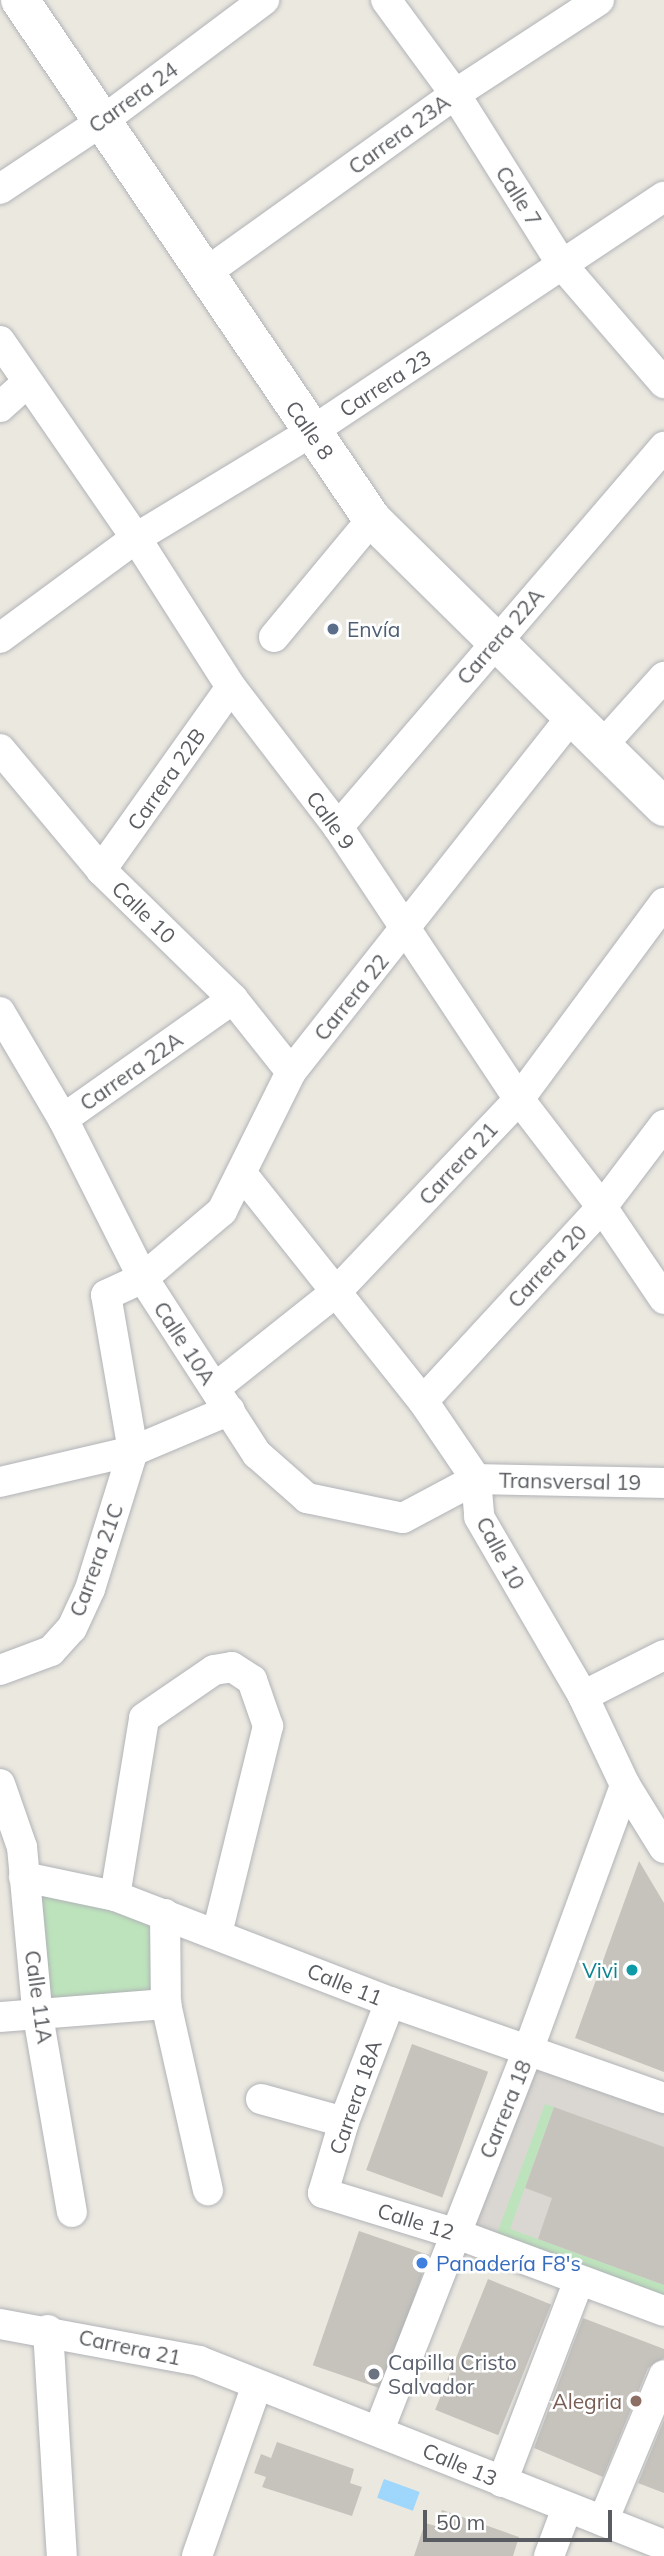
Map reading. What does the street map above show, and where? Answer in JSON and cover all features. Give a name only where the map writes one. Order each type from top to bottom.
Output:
[{"type":"street","name":"Calle 8","points":[[20,0],[372,519],[600,748],[664,807]]},
{"type":"street","name":"Carrera 24","points":[[0,189],[101,122],[264,0]]},
{"type":"street","name":"Calle 7","points":[[386,0],[455,94],[563,266],[664,383]]},
{"type":"street","name":"Carrera 23A","points":[[204,274],[455,94],[599,0]]},
{"type":"street","name":"Carrera 23","points":[[0,638],[136,538],[311,432],[664,197]]},
{"type":"street","name":"Calle 9","points":[[0,341],[136,538],[231,687],[338,827],[519,1099],[602,1207],[655,1262],[664,1299]]},
{"type":"street","points":[[0,407],[27,383]]},
{"type":"street","name":"Carrera 22A","points":[[338,827],[664,447]]},
{"type":"street","points":[[274,637],[372,519]]},
{"type":"street","points":[[600,748],[664,677]]},
{"type":"street","name":"Carrera 22B","points":[[101,870],[231,687]]},
{"type":"street","name":"Carrera 22","points":[[143,1278],[222,1211],[243,1175],[291,1072],[571,718]]},
{"type":"street","name":"Calle 10","points":[[0,749],[101,870],[233,999],[291,1072]]},
{"type":"street","name":"Carrera 21","points":[[222,1399],[337,1291],[519,1099],[664,903]]},
{"type":"street","name":"Carrera 22A","points":[[63,1119],[233,999]]},
{"type":"street","name":"Calle 10A","points":[[0,1012],[63,1119],[143,1278],[257,1454],[307,1498],[403,1518],[476,1479]]},
{"type":"street","name":"Carrera 20","points":[[423,1401],[602,1207],[664,1125]]},
{"type":"street","name":"Calle 10","points":[[243,1175],[423,1401],[476,1479],[479,1517],[583,1696],[625,1785],[664,1848]]},
{"type":"street","points":[[133,1451],[106,1295],[143,1278]]},
{"type":"street","points":[[0,1482],[133,1451],[222,1399]]},
{"type":"street","name":"Carrera 21C","points":[[0,1671],[51,1651],[72,1628],[90,1588],[133,1451]]},
{"type":"street","name":"Transversal 19","points":[[476,1479],[664,1483]]},
{"type":"street","points":[[583,1696],[664,1655]]},
{"type":"street","points":[[115,1896],[144,1718],[214,1670],[232,1667],[252,1680],[268,1726],[217,1934]]},
{"type":"street","name":"Calle 11A","points":[[0,1784],[22,1847],[37,2010],[72,2212]]},
{"type":"street","name":"Carrera 18","points":[[379,2430],[454,2232],[529,2048],[625,1785]]},
{"type":"street","name":"Calle 11","points":[[24,1877],[115,1896],[390,2002],[529,2048],[664,2098]]},
{"type":"street","points":[[164,1914],[166,2004],[208,2190]]},
{"type":"street","name":"Carrera 18A","points":[[323,2193],[344,2122],[390,2002]]},
{"type":"street","points":[[0,2017],[37,2010],[166,2004]]},
{"type":"street","points":[[261,2099],[344,2122]]},
{"type":"street","name":"Calle 12","points":[[323,2193],[454,2232],[664,2311]]},
{"type":"street","points":[[502,2482],[579,2280]]},
{"type":"street","name":"Carrera 21","points":[[0,2324],[48,2330],[199,2361],[257,2385]]},
{"type":"street","points":[[48,2330],[62,2556]]},
{"type":"street","points":[[603,2521],[664,2375]]},
{"type":"street","points":[[197,2556],[257,2385]]},
{"type":"street","name":"Calle 13","points":[[257,2385],[379,2430],[566,2508],[664,2545]]},
{"type":"street","points":[[550,2556],[566,2508]]},
{"type":"shaded area","points":[[529,2048],[664,2098],[664,2311],[454,2233]]},
{"type":"green space","points":[[24,1877],[165,1914],[166,2004],[37,2010]]},
{"type":"green space","points":[[545,2104],[554,2107],[510,2229],[664,2285],[664,2300],[495,2239]]},
{"type":"water","points":[[384,2479],[420,2492],[413,2511],[377,2498]]},
{"type":"building","name":"Vivi","points":[[639,1861],[664,1903],[664,2072],[575,2038]]},
{"type":"building","points":[[412,2044],[488,2072],[442,2198],[366,2170]]},
{"type":"building","points":[[554,2107],[664,2147],[664,2285],[538,2239],[552,2198],[525,2188]]},
{"type":"building","points":[[359,2231],[429,2255],[383,2389],[313,2365]]},
{"type":"building","points":[[488,2279],[551,2304],[498,2435],[435,2410]]},
{"type":"building","points":[[583,2318],[664,2349],[664,2358],[648,2368],[603,2477],[534,2448]]},
{"type":"building","points":[[664,2420],[664,2493],[638,2483]]},
{"type":"building","points":[[277,2442],[354,2469],[350,2483],[362,2487],[352,2516],[262,2487],[266,2477],[254,2473],[261,2454],[271,2458]]},
{"type":"building","points":[[442,2510],[519,2537],[513,2556],[414,2556],[425,2523],[436,2526]]},
{"type":"place","name":"Envía","points":[[333,629]]},
{"type":"place","name":"Vivi","points":[[632,1970]]},
{"type":"place","name":"Panadería F8's","points":[[422,2263]]},
{"type":"place","name":"Capilla Cristo Salvador","points":[[374,2374]]},
{"type":"place","name":"Alegria","points":[[636,2401]]}]
